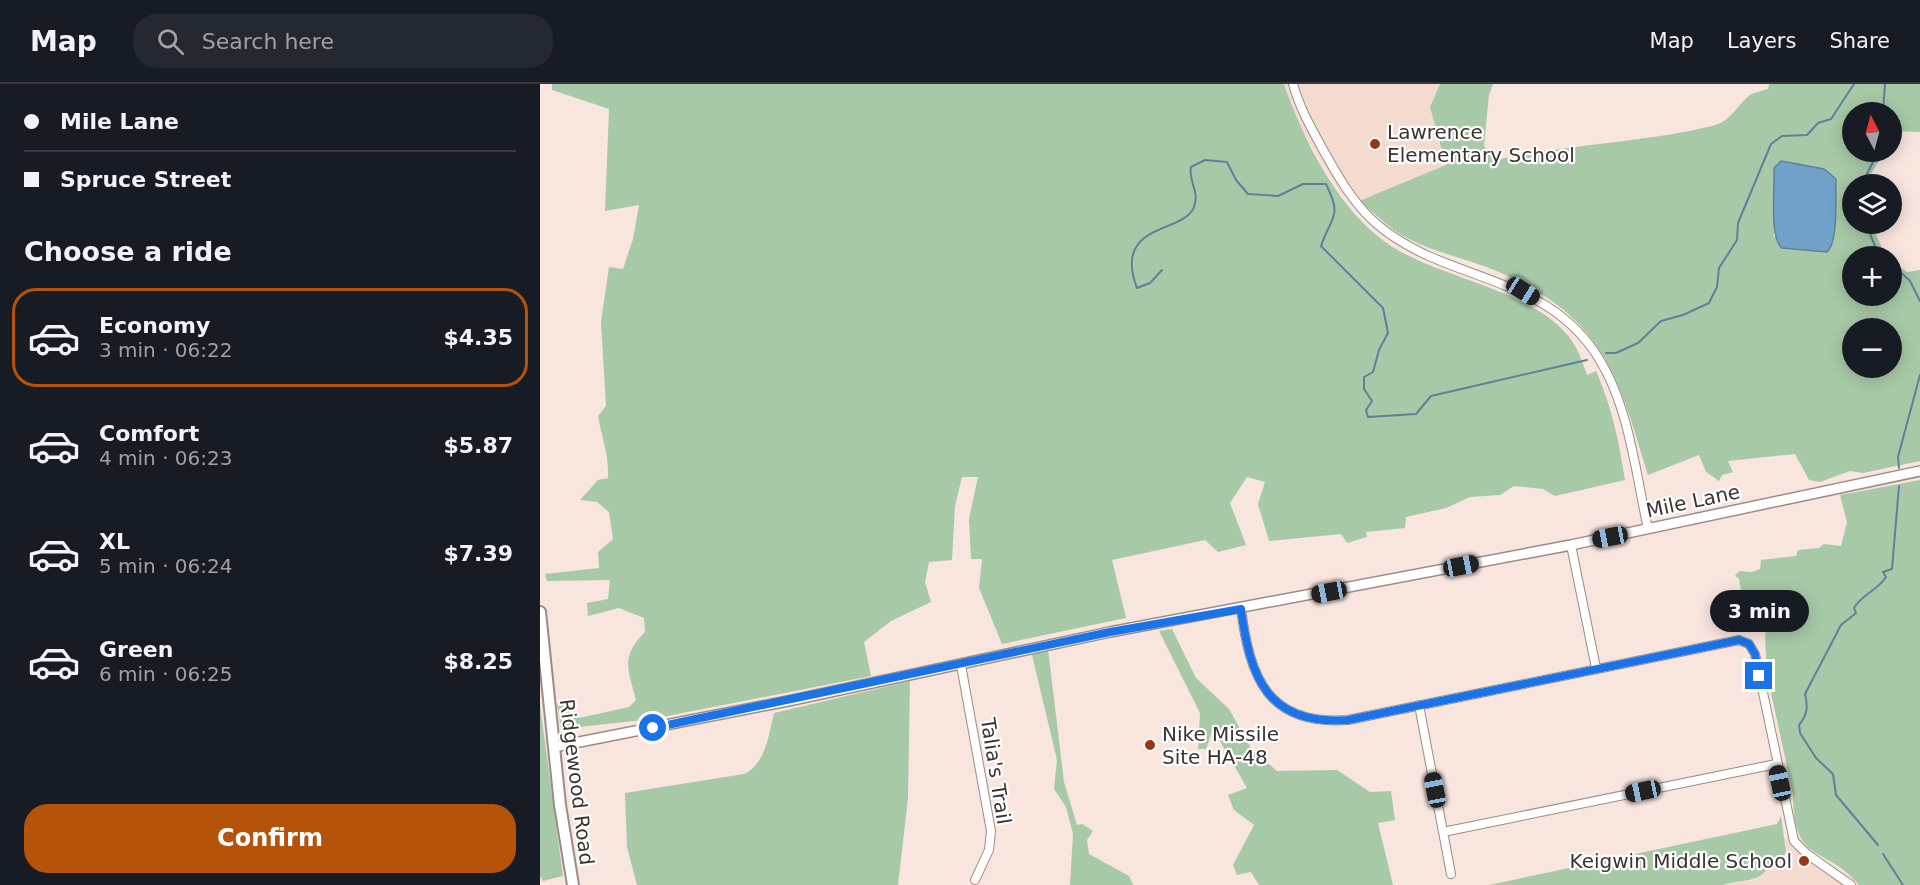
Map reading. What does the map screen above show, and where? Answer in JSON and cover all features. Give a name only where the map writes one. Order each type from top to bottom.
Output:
[{"type":"main road","name":"Ridgewood Road","points":[[540,612],[554,747],[573,885]]},
{"type":"street","points":[[1293,84],[1307,120],[1344,188],[1366,216],[1401,241],[1432,257],[1523,291],[1556,313],[1593,350],[1620,405],[1648,529]]},
{"type":"street","name":"Mile Lane","points":[[554,747],[961,665],[1110,632],[1571,545],[1920,471]]},
{"type":"street","points":[[1571,545],[1596,668]]},
{"type":"street","points":[[1241,609],[1246,649],[1259,682],[1282,706],[1295,713],[1326,722],[1348,720],[1739,640],[1749,644],[1755,654],[1776,764],[1794,841],[1807,854],[1851,885]]},
{"type":"street","name":"Talia's Trail","points":[[961,665],[990,831],[989,850],[975,880]]},
{"type":"street","points":[[1419,705],[1451,874]]},
{"type":"street","points":[[1443,832],[1776,764]]},
{"type":"shaded area","name":"Lawrence Elementary School","points":[[1284,84],[1440,84],[1430,107],[1446,165],[1359,201],[1342,195],[1297,122]]},
{"type":"shaded area","name":"Keigwin Middle School","points":[[1797,834],[1812,852],[1850,876],[1859,885],[1723,885],[1732,881],[1755,881],[1769,866],[1780,864],[1786,853],[1784,838]]},
{"type":"green space","points":[[552,84],[1284,84],[1302,128],[1326,174],[1355,215],[1373,232],[1412,258],[1488,287],[1537,310],[1557,324],[1572,341],[1587,375],[1596,371],[1602,384],[1614,425],[1625,480],[1555,496],[1543,489],[1514,486],[1500,495],[1470,497],[1446,508],[1406,517],[1405,528],[1366,532],[1367,537],[1347,543],[1341,534],[1269,541],[1258,504],[1265,482],[1247,477],[1230,503],[1246,545],[1218,552],[1205,540],[1112,560],[1126,618],[1002,644],[979,588],[982,559],[971,559],[969,519],[978,477],[962,477],[955,506],[952,560],[929,562],[925,582],[931,602],[891,621],[864,642],[871,676],[652,719],[561,729],[557,703],[568,703],[579,718],[629,707],[636,700],[629,671],[629,656],[645,632],[644,618],[619,608],[588,616],[587,603],[608,599],[610,580],[547,581],[545,574],[599,568],[598,552],[613,539],[609,512],[597,502],[580,500],[598,480],[608,478],[606,454],[598,416],[606,406],[601,322],[609,267],[623,269],[633,239],[639,205],[605,211],[609,109],[552,90]]},
{"type":"green space","points":[[1440,84],[1493,84],[1489,95],[1484,146],[1496,160],[1712,126],[1729,117],[1750,95],[1768,89],[1769,84],[1920,84],[1920,132],[1902,131],[1902,102],[1842,102],[1842,162],[1878,162],[1871,174],[1842,174],[1842,234],[1876,234],[1881,246],[1842,246],[1842,306],[1902,306],[1902,268],[1907,272],[1920,270],[1920,461],[1863,473],[1850,471],[1820,482],[1809,480],[1795,454],[1728,461],[1733,472],[1722,475],[1719,481],[1706,472],[1699,455],[1648,475],[1627,408],[1602,353],[1584,330],[1562,309],[1534,290],[1499,272],[1406,238],[1359,201],[1446,165],[1430,107]],"holes":[[[1781,161],[1824,169],[1774,237],[1774,174]]]},
{"type":"green space","points":[[1920,480],[1920,885],[1859,885],[1846,872],[1813,851],[1805,844],[1799,833],[1794,817],[1793,794],[1766,670],[1766,628],[1759,625],[1747,627],[1739,579],[1735,576],[1739,571],[1752,572],[1760,569],[1761,560],[1796,556],[1798,550],[1819,548],[1824,544],[1841,546],[1847,522],[1840,495]]},
{"type":"green space","points":[[1172,629],[1196,678],[1229,709],[1252,750],[1277,771],[1337,770],[1370,792],[1391,791],[1395,820],[1378,823],[1393,885],[1259,885],[1251,872],[1237,875],[1233,865],[1254,825],[1234,810],[1228,795],[1247,788],[1213,729],[1206,749],[1198,749],[1200,713],[1159,631]]},
{"type":"green space","points":[[1048,649],[1064,782],[1077,825],[1082,824],[1093,831],[1087,840],[1089,854],[1129,876],[1133,885],[1070,885],[1073,834],[1066,807],[1054,789],[1057,760],[1032,655]]},
{"type":"green space","points":[[910,681],[908,798],[898,885],[637,885],[627,847],[625,793],[744,774],[762,756],[774,713]]},
{"type":"green space","points":[[540,705],[563,876],[543,881],[540,876]]},
{"type":"green space","points":[[1781,816],[1786,852],[1779,864],[1769,866],[1755,879],[1723,885],[1489,885],[1777,824]]},
{"type":"water","points":[[1781,161],[1824,169],[1836,179],[1835,229],[1831,246],[1827,252],[1782,248],[1778,242],[1774,223],[1774,168]]},
{"type":"waterway","points":[[1606,353],[1616,353],[1638,343],[1661,321],[1683,315],[1709,303],[1717,287],[1719,268],[1737,240],[1738,223],[1771,144],[1782,136],[1807,135],[1818,123],[1831,119],[1854,84]]},
{"type":"waterway","points":[[1884,102],[1885,84]]},
{"type":"waterway","points":[[1162,270],[1150,283],[1137,288],[1132,267],[1134,251],[1141,240],[1188,216],[1194,207],[1196,196],[1191,167],[1205,160],[1227,162],[1236,180],[1248,194],[1278,196],[1303,184],[1326,184],[1335,211],[1321,246],[1383,308],[1388,333],[1379,350],[1373,372],[1364,377],[1364,389],[1372,401],[1366,410],[1368,417],[1416,414],[1431,396],[1587,360]]},
{"type":"waterway","points":[[1867,174],[1873,162]]},
{"type":"waterway","points":[[1870,234],[1875,246]]},
{"type":"waterway","points":[[1902,273],[1910,281],[1920,301]]},
{"type":"waterway","points":[[1899,468],[1898,457],[1920,375]]},
{"type":"waterway","points":[[1878,845],[1836,795],[1833,774],[1816,758],[1800,733],[1799,725],[1806,710],[1805,694],[1841,625],[1856,613],[1854,608],[1861,599],[1886,577],[1883,572],[1892,569],[1899,486]]},
{"type":"waterway","points":[[1883,854],[1903,885]]},
{"type":"place","name":"Lawrence Elementary School","points":[[1375,144]]},
{"type":"place","name":"Nike Missile Site HA-48","points":[[1150,745]]},
{"type":"place","name":"Keigwin Middle School","points":[[1804,861]]},
{"type":"route","points":[[653,728],[1110,632],[1241,609],[1246,649],[1259,682],[1282,706],[1310,719],[1326,722],[1348,720],[1739,640],[1749,644],[1755,654],[1759,676]]}]
